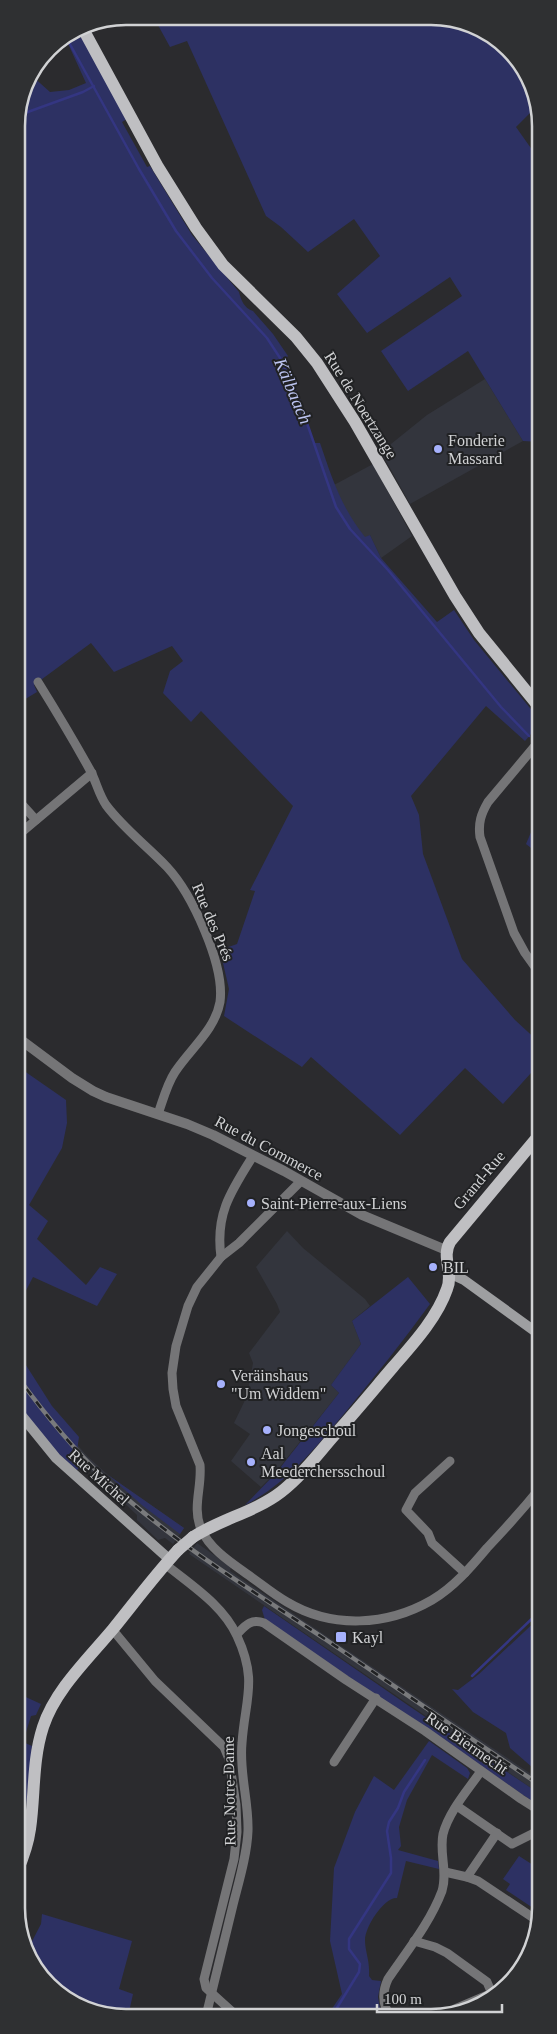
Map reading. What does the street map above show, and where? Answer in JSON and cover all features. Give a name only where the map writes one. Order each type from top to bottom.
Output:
[{"type":"main road","name":"Rue de Noertzange","points":[[86,33],[158,167],[196,228],[224,265],[296,337],[317,363],[356,422],[455,596],[485,640],[532,698]]},
{"type":"main road","name":"Grand-Rue","points":[[446,1250],[454,1235],[532,1144]]},
{"type":"main road","points":[[25,1852],[30,1828],[34,1769],[43,1726],[61,1693],[171,1558],[198,1534],[267,1502],[294,1481],[410,1347],[440,1303],[448,1288],[450,1274],[446,1260],[446,1250]]},
{"type":"main road","points":[[450,1274],[464,1280],[532,1329]]},
{"type":"main road","name":"Rue Michel","points":[[25,1420],[56,1458],[171,1558]]},
{"type":"street","name":"Rue des Prés","points":[[38,682],[92,773],[105,803],[115,816],[168,868],[190,900],[215,959],[220,981],[220,1002],[214,1019],[205,1034],[185,1057],[174,1074],[158,1114]]},
{"type":"street","points":[[532,750],[488,802],[478,824],[480,837],[514,933],[532,963]]},
{"type":"street","points":[[25,829],[92,773]]},
{"type":"street","points":[[25,808],[36,820]]},
{"type":"street","name":"Rue du Commerce","points":[[25,1043],[93,1091],[204,1132],[301,1181],[362,1216],[446,1250]]},
{"type":"street","points":[[221,1257],[218,1236],[224,1208],[253,1156]]},
{"type":"street","points":[[301,1181],[238,1243],[221,1257],[197,1287],[188,1306],[176,1346],[172,1373],[176,1406],[200,1465],[201,1475],[196,1511],[198,1534],[222,1556],[286,1602],[324,1617],[353,1622],[391,1617],[414,1610],[452,1586],[466,1573],[532,1497]]},
{"type":"street","points":[[450,1461],[415,1493],[406,1510],[428,1533],[432,1543],[466,1573]]},
{"type":"street","name":"Rue Notre-Dame","points":[[171,1558],[215,1604],[237,1634],[247,1662],[250,1681],[241,1765],[247,1805],[248,1832],[240,1879],[208,2009]]},
{"type":"street","name":"Rue Biermecht","points":[[237,1634],[252,1622],[264,1623],[532,1806]]},
{"type":"street","points":[[112,1630],[155,1682],[224,1747],[228,1758],[236,1805],[237,1832],[234,1859],[204,1979],[206,1988],[229,2009]]},
{"type":"street","points":[[334,1762],[376,1698]]},
{"type":"street","points":[[224,1747],[242,1743]]},
{"type":"street","points":[[387,2009],[384,1988],[388,1979],[436,1906],[443,1888],[445,1872],[443,1835],[449,1818],[481,1771]]},
{"type":"street","points":[[457,1806],[512,1844],[532,1834]]},
{"type":"street","points":[[467,1876],[496,1833]]},
{"type":"street","points":[[445,1872],[467,1876],[489,1888],[532,1917]]},
{"type":"street","points":[[414,1942],[435,1947],[447,1953],[487,1982],[491,1989]]},
{"type":"shaded area","points":[[158,25],[437,25],[457,28],[469,33],[492,46],[502,55],[515,70],[522,82],[529,100],[531,112],[516,127],[532,150],[532,442],[523,441],[468,351],[408,391],[381,351],[462,296],[450,277],[367,333],[337,294],[380,256],[354,219],[308,252],[266,216],[187,41],[170,47]]},
{"type":"shaded area","points":[[81,35],[127,119],[122,122],[147,167],[150,166],[192,235],[239,292],[245,306],[253,311],[273,334],[288,356],[282,362],[299,400],[313,443],[320,443],[338,492],[357,526],[365,537],[370,535],[381,558],[437,622],[454,610],[474,640],[532,710],[532,733],[525,741],[486,706],[411,796],[419,815],[423,854],[462,959],[515,1020],[532,1036],[532,1072],[503,1104],[465,1068],[400,1135],[311,1057],[302,1067],[224,1016],[229,989],[220,950],[237,944],[255,891],[250,890],[293,806],[201,711],[191,722],[163,693],[170,671],[183,661],[172,646],[114,672],[91,643],[34,685],[37,692],[25,699],[25,120],[28,100],[36,80],[50,92],[69,90],[86,83],[68,44]]},
{"type":"shaded area","points":[[485,379],[523,441],[410,504],[381,452],[427,415]]},
{"type":"shaded area","points":[[373,464],[412,536],[381,558],[370,535],[365,538],[350,518],[334,485]]},
{"type":"shaded area","points":[[532,830],[532,849],[526,844]]},
{"type":"shaded area","points":[[25,1072],[66,1100],[67,1123],[62,1148],[29,1205],[48,1221],[37,1239],[86,1285],[100,1267],[117,1274],[97,1306],[33,1277],[25,1292]]},
{"type":"shaded area","points":[[287,1231],[303,1248],[365,1299],[370,1306],[352,1321],[361,1344],[331,1385],[339,1393],[275,1473],[261,1487],[231,1461],[250,1434],[234,1423],[247,1396],[253,1363],[249,1353],[280,1312],[256,1267]]},
{"type":"shaded area","points":[[408,1277],[430,1304],[348,1409],[313,1450],[275,1486],[245,1505],[276,1473],[339,1393],[331,1385],[361,1344],[352,1321]]},
{"type":"shaded area","points":[[25,1364],[52,1406],[79,1437],[76,1457],[80,1463],[80,1468],[75,1471],[51,1448],[25,1413]]},
{"type":"shaded area","points":[[25,1381],[51,1415],[88,1457],[108,1475],[184,1528],[173,1544],[165,1538],[158,1540],[137,1520],[137,1515],[76,1457],[25,1393]]},
{"type":"shaded area","points":[[108,1475],[184,1528],[180,1534],[143,1506]]},
{"type":"shaded area","points":[[197,1543],[231,1567],[230,1571],[532,1775],[532,1789],[189,1554]]},
{"type":"shaded area","points":[[264,1606],[532,1789],[532,1801],[265,1620],[262,1610]]},
{"type":"shaded area","points":[[532,1624],[532,1767],[510,1748],[506,1733],[473,1712],[452,1689],[458,1690],[479,1674]]},
{"type":"shaded area","points":[[25,1697],[41,1704],[36,1715],[31,1716],[25,1736]]},
{"type":"shaded area","points":[[429,1741],[467,1768],[470,1773],[468,1779],[432,1755],[407,1800],[399,1827],[401,1846],[398,1850],[438,1861],[439,1869],[406,1861],[397,1898],[392,1899],[381,1907],[368,1928],[365,1940],[369,1976],[372,1980],[381,1981],[378,1997],[380,2008],[332,2009],[342,1994],[330,1941],[334,1868],[355,1812],[374,1776],[394,1790]]},
{"type":"shaded area","points":[[25,1743],[32,1746],[25,1817]]},
{"type":"shaded area","points":[[519,1856],[532,1864],[532,1907],[506,1890],[510,1884],[503,1879]]},
{"type":"shaded area","points":[[42,1914],[132,1941],[119,1989],[133,1994],[130,2009],[94,2004],[70,1992],[60,1984],[42,1964],[31,1942],[41,1924]]},
{"type":"waterway","name":"Kälbaach","points":[[69,43],[139,169],[176,231],[212,278],[267,338],[282,361],[299,400],[336,507],[350,529],[388,570],[501,707],[529,736]]},
{"type":"waterway","points":[[26,113],[83,92],[94,86]]},
{"type":"waterway","points":[[472,1676],[532,1619]]},
{"type":"waterway","points":[[336,2009],[359,1972],[360,1964],[349,1949],[349,1939],[391,1873],[387,1831],[389,1822],[398,1808],[404,1792],[425,1760]]},
{"type":"railway","points":[[25,1387],[70,1443],[105,1479],[130,1502],[184,1544],[532,1780]]},
{"type":"place","name":"Fonderie Massard","points":[[438,449]]},
{"type":"place","name":"Saint-Pierre-aux-Liens","points":[[251,1203]]},
{"type":"place","name":"BIL","points":[[433,1267]]},
{"type":"place","name":"Veräinshaus \"Um Widdem\"","points":[[221,1384]]},
{"type":"place","name":"Jongeschoul","points":[[267,1430]]},
{"type":"place","name":"Aal Meederchersschoul","points":[[251,1462]]},
{"type":"place","name":"Kayl","points":[[341,1637]]}]
